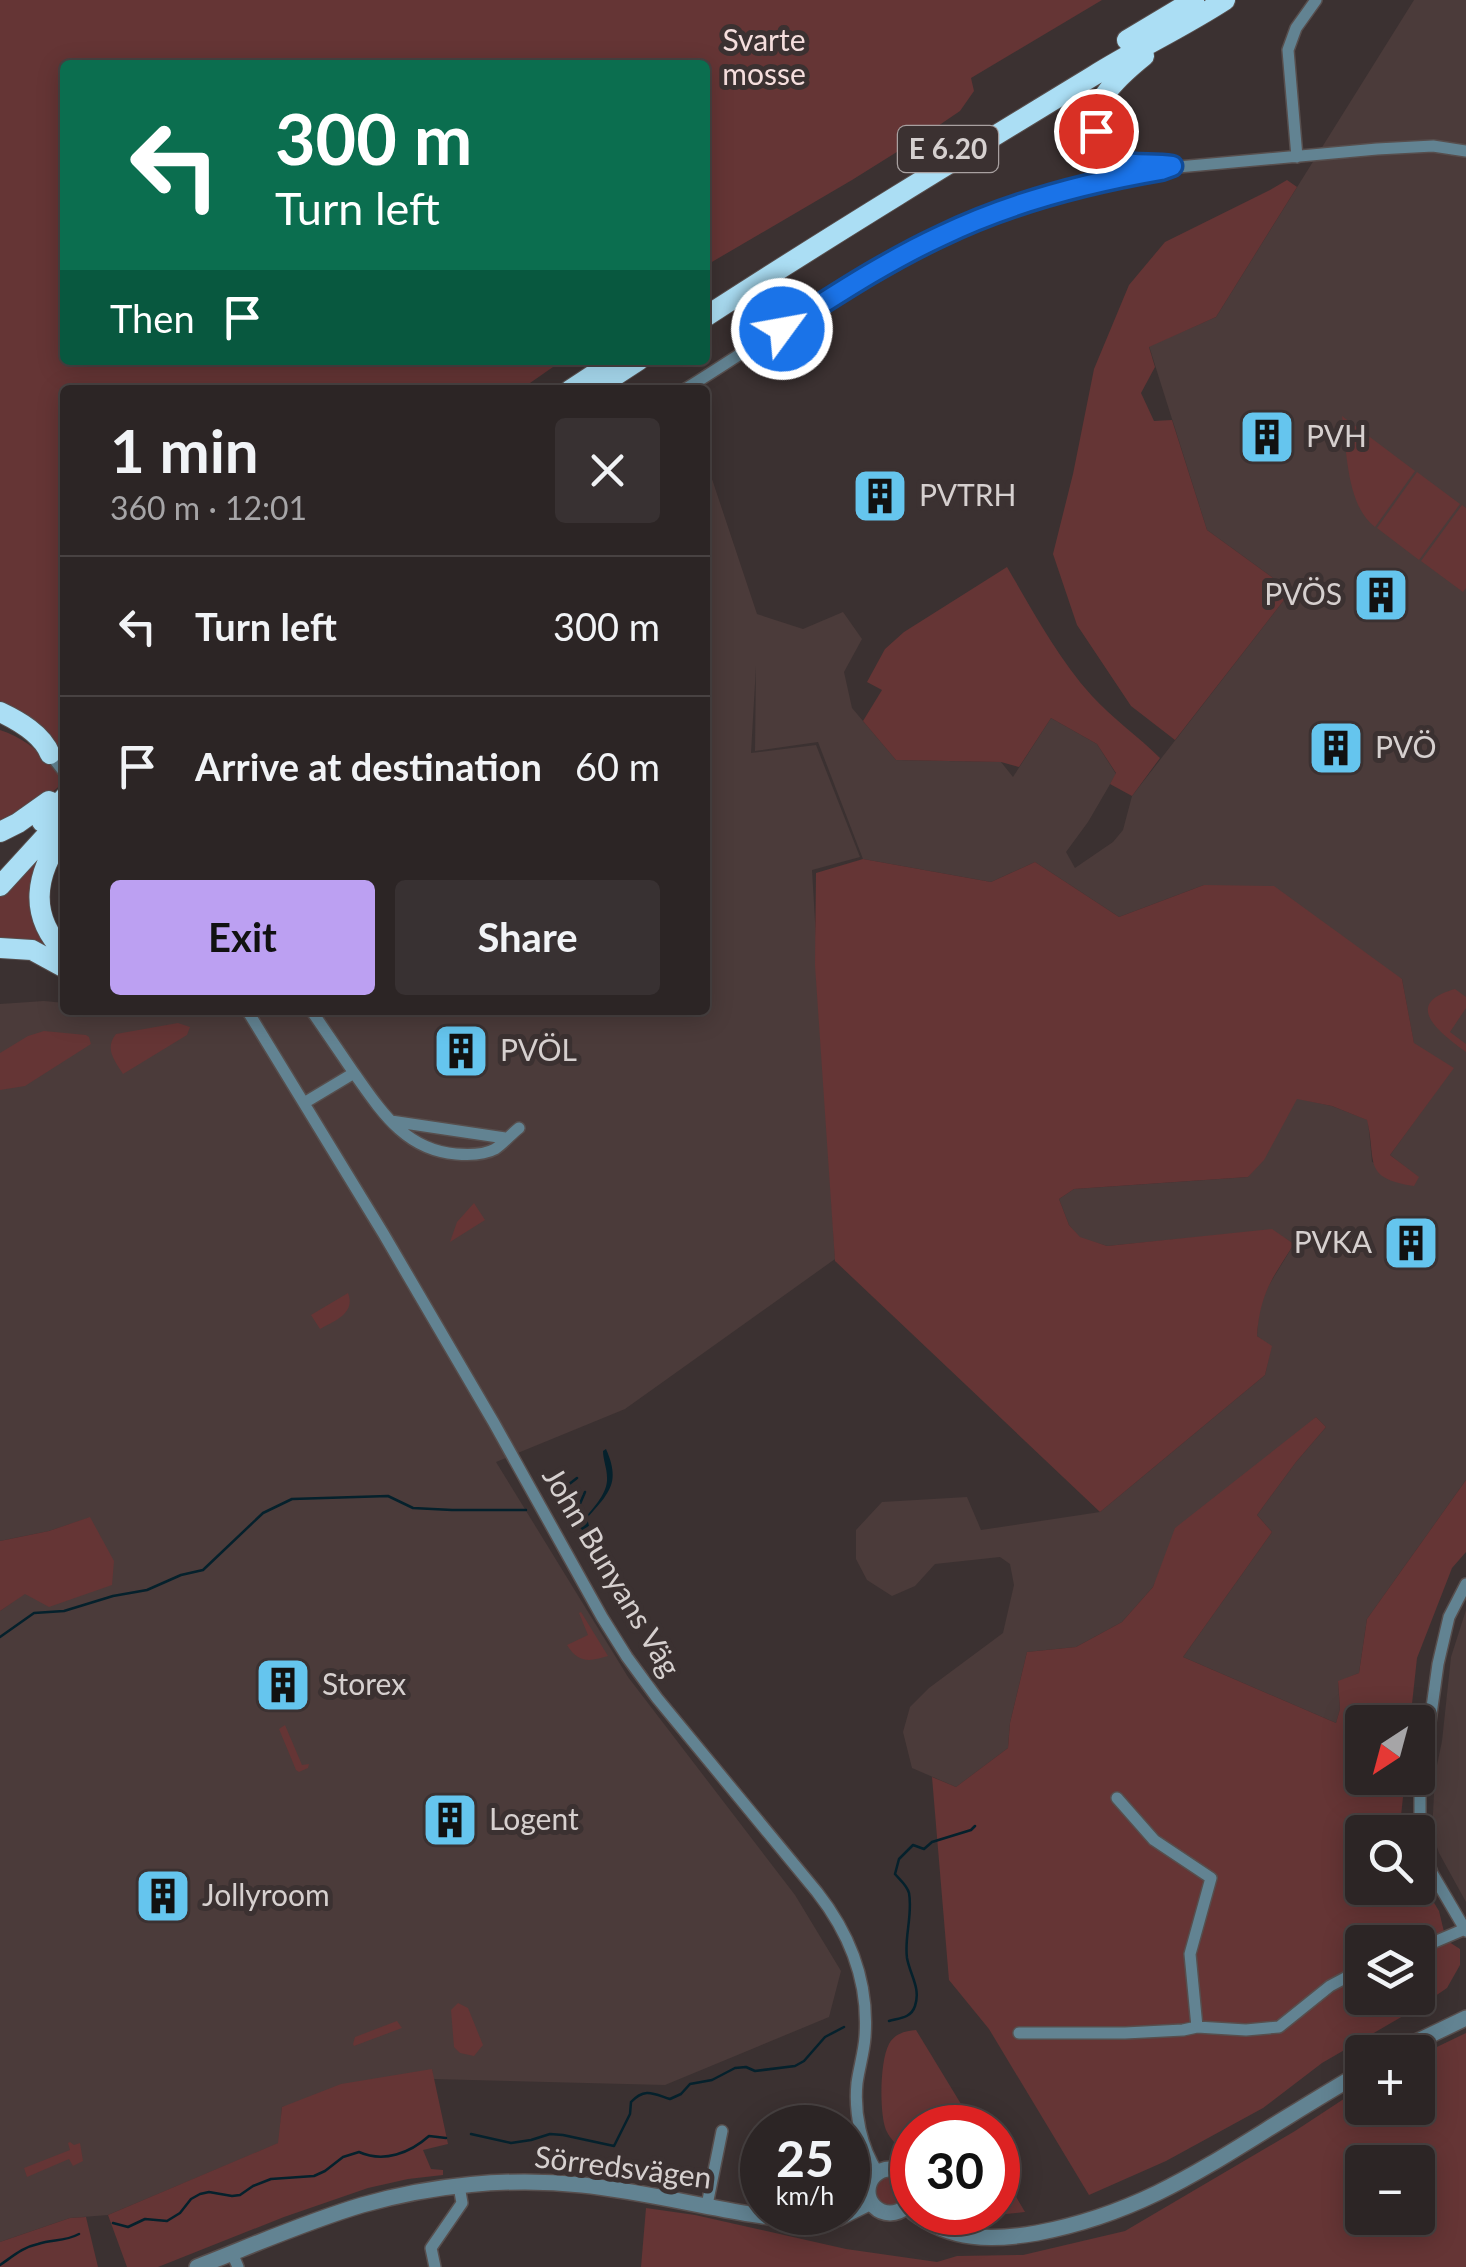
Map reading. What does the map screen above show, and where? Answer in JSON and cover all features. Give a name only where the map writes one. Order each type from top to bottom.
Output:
[{"type":"highway","name":"E 6.20","points":[[710,299],[1194,0]]},
{"type":"highway","name":"E 6.20","points":[[710,314],[967,152],[1224,0]]},
{"type":"highway","points":[[1168,34],[1108,90],[1099,104],[1096,127],[1101,147],[1117,161],[1172,166]]},
{"type":"highway","points":[[578,385],[608,365]]},
{"type":"highway","points":[[601,385],[631,365]]},
{"type":"highway","points":[[0,712],[30,730],[50,754]]},
{"type":"highway","points":[[0,725],[50,754]]},
{"type":"highway","points":[[0,832],[34,813],[60,781]]},
{"type":"highway","points":[[0,868],[60,802]]},
{"type":"highway","points":[[0,886],[60,820]]},
{"type":"highway","points":[[60,842],[45,864],[39,891],[42,918],[60,947]]},
{"type":"highway","points":[[0,948],[32,950],[60,965]]},
{"type":"street","points":[[1297,157],[1288,50],[1296,28],[1316,0]]},
{"type":"street","points":[[692,385],[864,278],[940,236],[1051,194],[1172,166],[1433,146],[1466,151]]},
{"type":"street","points":[[50,754],[60,770]]},
{"type":"street","name":"John Bunyans Väg","points":[[251,1015],[494,1423],[618,1644],[840,1924],[861,1981],[865,2037],[857,2110],[865,2149],[878,2172]]},
{"type":"street","points":[[314,1015],[391,1121],[424,1147],[449,1154],[487,1152],[498,1148],[519,1128]]},
{"type":"street","points":[[304,1103],[354,1073]]},
{"type":"street","points":[[391,1121],[505,1138]]},
{"type":"street","points":[[1435,1939],[1464,1924],[1427,1861],[1422,1846],[1420,1794],[1438,1664],[1449,1618],[1466,1584]]},
{"type":"street","points":[[1117,1798],[1154,1840],[1211,1878],[1190,1954],[1197,2026]]},
{"type":"street","points":[[1019,2033],[1184,2030],[1197,2026],[1262,2030],[1279,2026],[1345,1978]]},
{"type":"street","points":[[1430,2035],[1466,2018]]},
{"type":"street","name":"Sörredsvägen","points":[[959,2235],[1022,2236],[1094,2219],[1154,2196],[1345,2082]]},
{"type":"street","points":[[707,2205],[722,2131]]},
{"type":"street","points":[[870,2183],[878,2172],[890,2170]]},
{"type":"street","name":"Sörredsvägen","points":[[196,2267],[235,2260],[363,2205],[459,2186],[523,2182],[580,2185],[740,2210]]},
{"type":"street","points":[[435,2267],[431,2248],[462,2203],[459,2186]]},
{"type":"street","name":"Sörredsvägen","points":[[870,2202],[878,2210],[890,2213]]},
{"type":"shaded area","points":[[1414,0],[1466,0],[1466,1480],[1367,1619],[1359,1673],[1338,1682],[1340,1709],[1336,1723],[1183,1657],[1272,1532],[1257,1515],[1326,1427],[1316,1417],[1164,1563],[1153,1587],[1122,1622],[1076,1647],[1027,1652],[1008,1748],[956,1787],[912,1768],[903,1732],[910,1707],[929,1688],[1003,1633],[1014,1585],[1010,1564],[1000,1557],[935,1564],[915,1586],[892,1596],[867,1580],[856,1559],[856,1530],[882,1502],[967,1497],[981,1530],[1100,1512],[1265,1375],[1271,1347],[1257,1336],[1259,1307],[1294,1244],[1272,1230],[1107,1246],[1080,1238],[1069,1225],[1059,1199],[1074,1189],[1248,1177],[1296,1098],[1368,1120],[1372,1162],[1418,1177],[1390,1155],[1453,1068],[1414,1044],[1402,979],[1204,885],[1119,917],[1035,862],[991,882],[863,859],[818,742],[755,751],[756,666],[751,753],[816,745],[860,857],[812,870],[835,1259],[625,1409],[496,1462],[628,1677],[795,1895],[841,1971],[829,2017],[665,2085],[433,2079],[432,2070],[282,2107],[279,2143],[108,2215],[70,2218],[0,2242],[0,1611],[25,1593],[89,1518],[0,1541],[0,1004],[60,1003],[60,1015],[710,1015],[710,473],[757,614],[803,629],[843,612],[862,639],[844,672],[852,708],[896,760],[1001,762],[1013,777],[1051,718],[1097,744],[1116,774],[1066,852],[1075,868],[1113,842],[1123,830],[1132,796],[1291,591],[1207,530],[1149,346],[1216,317]]},
{"type":"shaded area","points":[[1466,1610],[1466,1902],[1439,1853],[1433,1815],[1451,1657]]},
{"type":"green space","name":"Svarte mosse","points":[[0,0],[1102,0],[971,78],[974,91],[960,111],[932,130],[710,263],[710,60],[60,60],[60,365],[556,365],[527,385],[60,385],[60,756],[43,735],[0,705]]},
{"type":"green space","points":[[1287,180],[1297,187],[1216,317],[1149,347],[1155,367],[1141,393],[1154,421],[1172,420],[1207,530],[1291,591],[1175,740],[1131,706],[1077,625],[1053,554],[1094,369],[1129,285],[1165,242]]},
{"type":"green space","points":[[1342,416],[1415,471],[1375,527],[1365,517],[1353,491]]},
{"type":"green space","points":[[1417,472],[1460,504],[1419,560],[1377,528]]},
{"type":"green space","points":[[1462,505],[1466,508],[1463,592],[1421,561]]},
{"type":"green space","points":[[1007,567],[1079,681],[1160,758],[1132,796],[1110,784],[1116,773],[1097,744],[1051,718],[1019,767],[1001,762],[896,760],[863,721],[882,690],[867,682],[885,649],[904,632]]},
{"type":"green space","points":[[0,730],[36,750],[60,775],[60,785],[0,826]]},
{"type":"green space","points":[[52,837],[45,855],[49,947],[32,940],[0,938],[0,895]]},
{"type":"green space","points":[[863,859],[991,882],[1035,862],[1119,917],[1204,885],[1274,886],[1402,979],[1414,1043],[1454,1068],[1390,1155],[1419,1177],[1414,1186],[1397,1183],[1378,1172],[1367,1120],[1332,1106],[1297,1099],[1264,1160],[1248,1177],[1074,1189],[1059,1199],[1069,1225],[1080,1237],[1107,1246],[1272,1229],[1294,1244],[1273,1277],[1261,1308],[1257,1336],[1272,1346],[1265,1375],[1100,1512],[835,1261],[815,965],[816,873]]},
{"type":"green space","points":[[1455,989],[1466,997],[1466,1008],[1450,1032],[1466,1044],[1466,1052],[1437,1028],[1428,1011],[1430,1002]]},
{"type":"green space","points":[[178,1023],[190,1027],[187,1035],[123,1074],[111,1050],[116,1034]]},
{"type":"green space","points":[[44,1031],[86,1035],[91,1044],[25,1086],[0,1090],[0,1053]]},
{"type":"green space","points":[[474,1203],[485,1220],[450,1242],[457,1222]]},
{"type":"green space","points":[[348,1293],[347,1311],[320,1329],[311,1315]]},
{"type":"green space","points":[[1316,1417],[1326,1427],[1257,1515],[1272,1532],[1183,1657],[1336,1723],[1340,1709],[1338,1681],[1359,1673],[1367,1619],[1466,1480],[1466,1552],[1452,1568],[1417,1658],[1412,1705],[1345,1705],[1345,1795],[1403,1795],[1401,1815],[1345,1815],[1345,1905],[1435,1904],[1446,1940],[1460,1949],[1460,1965],[1447,1988],[1435,1996],[1435,1925],[1345,1925],[1345,2015],[1405,2015],[1370,2035],[1345,2035],[1345,2050],[1263,2108],[1166,2161],[1089,2195],[989,2029],[949,1980],[932,1777],[956,1787],[1008,1748],[1027,1652],[1076,1647],[1122,1622],[1153,1587],[1175,1528]]},
{"type":"green space","points":[[90,1517],[114,1561],[112,1585],[49,1607],[25,1594],[0,1611],[0,1541]]},
{"type":"green space","points":[[581,1612],[608,1656],[584,1660],[567,1645],[588,1635]]},
{"type":"green space","points":[[285,1725],[302,1765],[309,1764],[299,1772],[279,1729]]},
{"type":"green space","points":[[458,2003],[468,2008],[483,2045],[474,2056],[460,2053],[454,2047],[451,2010]]},
{"type":"green space","points":[[397,2021],[402,2028],[354,2046],[355,2037]]},
{"type":"green space","points":[[916,2030],[962,2105],[890,2105],[890,2136],[882,2111],[884,2062],[891,2040]]},
{"type":"green space","points":[[1466,2033],[1466,2267],[641,2267],[646,2208],[740,2225],[740,2235],[784,2235],[937,2262],[957,2256],[1023,2255],[1125,2231],[1345,2098],[1345,2125],[1435,2125],[1435,2048]]},
{"type":"green space","points":[[432,2069],[448,2144],[423,2150],[431,2169],[443,2170],[443,2175],[368,2188],[158,2267],[127,2267],[108,2215],[278,2143],[282,2107],[341,2084]]},
{"type":"green space","points":[[70,2142],[80,2143],[83,2161],[73,2166],[69,2159],[27,2177],[24,2168],[70,2150]]},
{"type":"green space","points":[[889,2177],[889,2205],[879,2201],[875,2191],[879,2181]]},
{"type":"green space","points":[[86,2217],[98,2267],[0,2267],[0,2242],[70,2218]]},
{"type":"water","points":[[606,1449],[612,1471],[610,1487],[587,1518],[589,1526],[583,1531],[570,1513],[579,1506],[586,1517],[603,1494],[607,1483],[603,1451]]},
{"type":"waterway","points":[[559,1492],[577,1478]]},
{"type":"waterway","points":[[579,1506],[585,1492]]},
{"type":"waterway","points":[[0,1637],[34,1613],[64,1611],[147,1590],[203,1570],[263,1513],[292,1499],[388,1496],[413,1508],[526,1510]]},
{"type":"waterway","points":[[889,2021],[911,2013],[917,1999],[906,1950],[909,1893],[895,1874],[899,1859],[913,1845],[924,1849],[932,1842],[975,1826]]},
{"type":"waterway","points":[[471,2134],[511,2143],[563,2135],[614,2146],[630,2114],[631,2102],[641,2094],[670,2099],[690,2084],[712,2080],[735,2068],[755,2071],[795,2066],[825,2037],[844,2027]]},
{"type":"waterway","points":[[113,2223],[128,2227],[145,2219],[167,2221],[200,2194],[240,2195],[271,2179],[314,2176],[343,2157],[359,2152],[387,2156],[414,2147],[429,2136],[446,2138]]},
{"type":"waterway","points":[[0,2265],[27,2247],[79,2234]]},
{"type":"place","name":"PVH","points":[[1267,437]]},
{"type":"place","name":"PVTRH","points":[[880,496]]},
{"type":"place","name":"PVÖS","points":[[1381,595]]},
{"type":"place","name":"PVÖ","points":[[1336,748]]},
{"type":"place","name":"PVÖL","points":[[461,1051]]},
{"type":"place","name":"PVKA","points":[[1411,1243]]},
{"type":"place","name":"Storex","points":[[283,1685]]},
{"type":"place","name":"Logent","points":[[450,1820]]},
{"type":"place","name":"Jollyroom","points":[[163,1896]]},
{"type":"route","points":[[782,329],[913,250],[991,214],[1072,188],[1172,166],[1117,161],[1101,147],[1096,131]]}]
